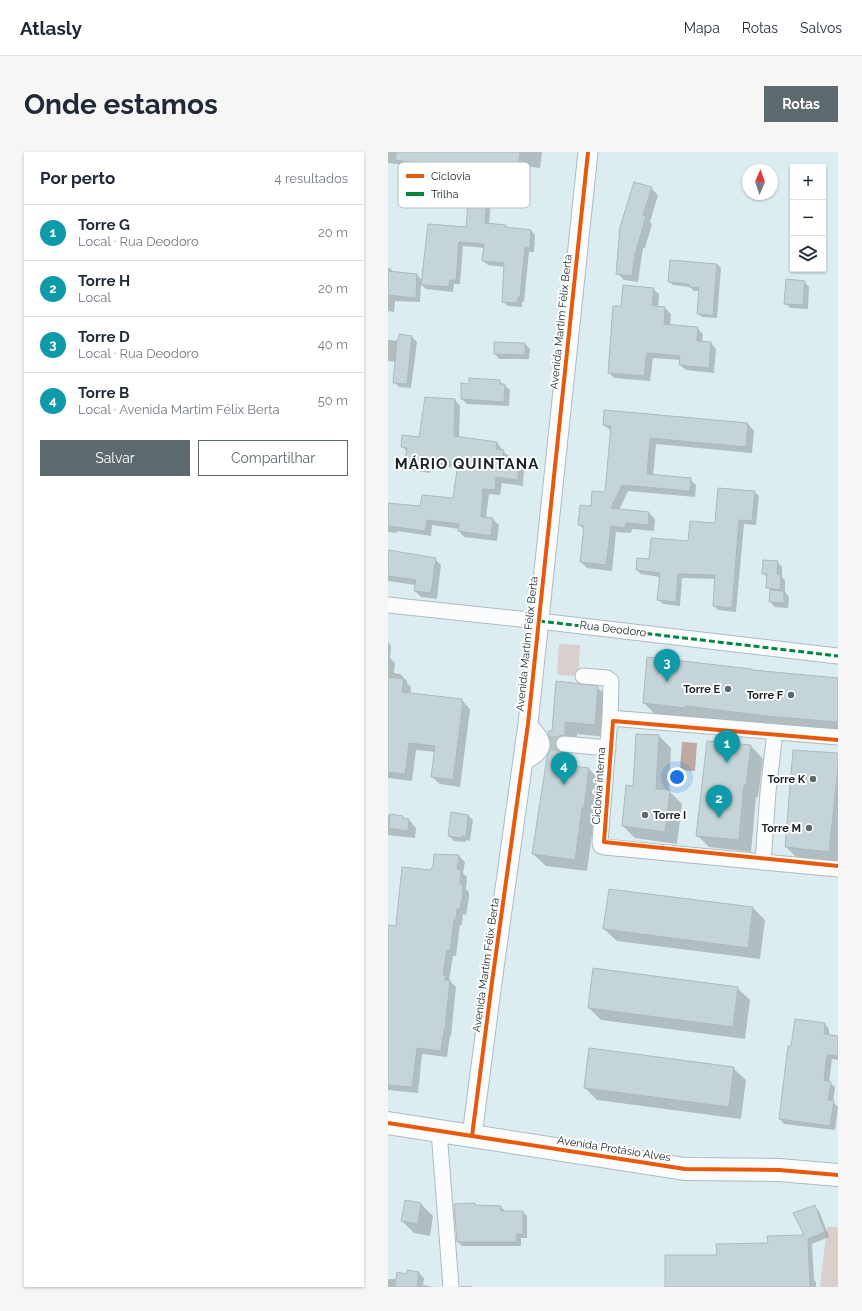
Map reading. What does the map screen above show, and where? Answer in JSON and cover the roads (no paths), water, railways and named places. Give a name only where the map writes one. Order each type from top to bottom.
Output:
[{"type":"main road","name":"Avenida Protásio Alves","points":[[388,1123],[685,1169],[779,1170],[838,1175]]},
{"type":"street","name":"Avenida Martim Félix Berta","points":[[472,1136],[528,724],[588,152]]},
{"type":"street","name":"Rua Deodoro","points":[[388,605],[539,620],[838,656]]},
{"type":"street","points":[[583,676],[607,678],[611,681],[610,718],[600,842],[601,846],[838,869]]},
{"type":"street","points":[[610,718],[838,737]]},
{"type":"street","points":[[523,762],[535,757],[545,745],[537,732],[528,724]]},
{"type":"street","points":[[763,862],[768,792],[775,732]]},
{"type":"street","points":[[564,747],[608,751]]},
{"type":"street","points":[[439,1131],[451,1287]]},
{"type":"tunnel","points":[[548,743],[564,744]]},
{"type":"place","name":"Torre D","points":[[667,682]]},
{"type":"place","name":"Torre E","points":[[728,689]]},
{"type":"place","name":"Torre F","points":[[791,695]]},
{"type":"place","name":"Torre G","points":[[727,763]]},
{"type":"place","name":"Torre K","points":[[813,779]]},
{"type":"place","name":"Torre B","points":[[564,785]]},
{"type":"place","name":"Torre I","points":[[645,815]]},
{"type":"place","name":"Torre H","points":[[719,818]]},
{"type":"place","name":"Torre M","points":[[809,828]]},
{"type":"district","name":"MÁRIO QUINTANA","points":[[467,464]]}]
